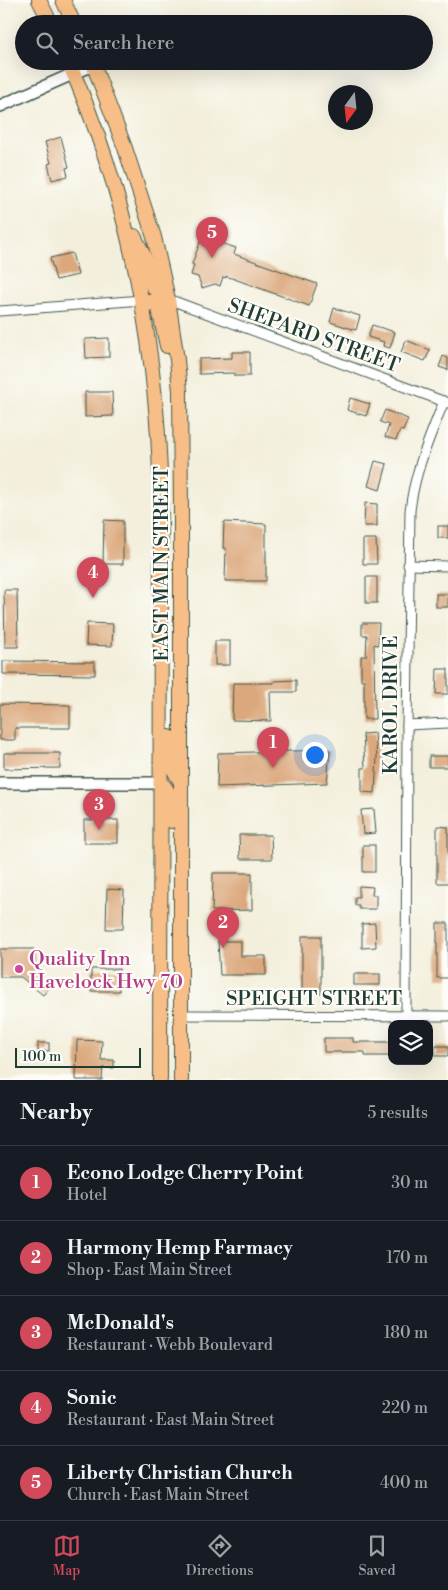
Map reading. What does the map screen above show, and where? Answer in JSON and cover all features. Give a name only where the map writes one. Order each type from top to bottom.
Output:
[{"type":"main road","points":[[39,0],[46,15]]},
{"type":"main road","points":[[63,0],[70,15]]},
{"type":"main road","name":"EAST MAIN STREET","points":[[72,70],[104,154],[137,272],[156,400],[160,454],[161,509],[160,1080]]},
{"type":"main road","name":"EAST MAIN STREET","points":[[96,70],[125,148],[158,252],[168,299],[180,390],[181,1080]]},
{"type":"main road","points":[[122,213],[141,249],[151,285],[158,294],[168,299]]},
{"type":"main road","points":[[142,300],[153,303],[158,309],[166,345],[180,390]]},
{"type":"main road","points":[[161,509],[181,509]]},
{"type":"main road","points":[[161,711],[170,739],[172,767],[181,781]]},
{"type":"main road","points":[[161,783],[171,799],[172,830],[181,862]]},
{"type":"street","points":[[0,106],[66,70]]},
{"type":"street","name":"SHEPARD STREET","points":[[168,299],[446,402]]},
{"type":"street","points":[[0,311],[142,300]]},
{"type":"street","name":"KAROL DRIVE","points":[[406,1016],[406,725],[410,511],[414,481],[419,465],[446,402]]},
{"type":"street","points":[[408,565],[448,566]]},
{"type":"street","points":[[406,725],[448,723]]},
{"type":"street","points":[[0,783],[161,783]]},
{"type":"street","name":"SPEIGHT STREET","points":[[181,1015],[448,1016]]},
{"type":"building","points":[[61,137],[69,167],[66,168],[68,176],[52,180],[48,164],[51,163],[45,142]]},
{"type":"building","points":[[202,237],[236,248],[234,254],[317,284],[309,306],[226,276],[226,278],[223,277],[220,286],[215,284],[202,288],[198,277],[191,275],[194,265],[192,264]]},
{"type":"building","points":[[72,253],[78,275],[56,280],[50,258]]},
{"type":"building","points":[[334,308],[360,316],[356,330],[330,322]]},
{"type":"building","points":[[372,325],[395,332],[390,348],[383,346],[384,342],[368,337]]},
{"type":"building","points":[[109,338],[109,357],[86,358],[85,339]]},
{"type":"building","points":[[406,340],[430,350],[425,361],[401,352]]},
{"type":"building","points":[[232,352],[250,352],[250,376],[234,376],[234,373],[199,374],[199,359],[232,358]]},
{"type":"building","points":[[443,356],[448,358],[448,370],[439,367]]},
{"type":"building","points":[[85,392],[112,392],[113,416],[85,417]]},
{"type":"building","points":[[350,398],[370,404],[366,416],[347,410]]},
{"type":"building","points":[[385,410],[408,419],[403,431],[400,430],[396,440],[385,437],[389,425],[380,422]]},
{"type":"building","points":[[375,461],[387,464],[380,490],[368,486]]},
{"type":"building","points":[[365,503],[377,504],[377,526],[364,526]]},
{"type":"building","points":[[104,520],[123,521],[123,564],[103,564]]},
{"type":"building","points":[[224,522],[266,524],[266,581],[225,581],[226,548],[223,548]]},
{"type":"building","points":[[438,526],[448,526],[448,538],[438,538]]},
{"type":"building","points":[[363,539],[376,539],[377,564],[363,564]]},
{"type":"building","points":[[366,577],[377,577],[377,603],[366,603]]},
{"type":"building","points":[[4,590],[17,590],[18,647],[5,647]]},
{"type":"building","points":[[436,594],[448,594],[448,607],[436,607]]},
{"type":"building","points":[[87,623],[113,624],[112,646],[86,645]]},
{"type":"building","points":[[362,623],[379,623],[378,645],[374,644],[375,719],[364,719],[364,680],[361,680],[361,656],[366,656],[367,635],[362,635]]},
{"type":"building","points":[[215,641],[230,641],[230,665],[215,665]]},
{"type":"building","points":[[3,661],[95,662],[95,675],[3,674]]},
{"type":"building","points":[[437,669],[448,669],[448,694],[436,694]]},
{"type":"building","points":[[296,680],[296,692],[270,692],[271,721],[232,720],[233,683],[274,683],[274,681]]},
{"type":"building","points":[[0,704],[70,705],[70,728],[15,728],[15,740],[0,740]]},
{"type":"building","points":[[375,733],[377,757],[375,793],[362,792],[362,768],[365,768],[363,734]]},
{"type":"building","points":[[330,750],[327,783],[217,787],[218,753]]},
{"type":"building","points":[[4,753],[60,753],[60,768],[4,769]]},
{"type":"building","points":[[429,756],[448,756],[448,767],[429,767]]},
{"type":"building","points":[[374,809],[376,833],[363,834],[361,810]]},
{"type":"building","points":[[84,820],[118,820],[118,843],[84,843]]},
{"type":"building","points":[[437,826],[448,827],[448,883],[437,883]]},
{"type":"building","points":[[239,835],[271,835],[272,859],[240,859]]},
{"type":"building","points":[[363,845],[375,845],[375,872],[363,872]]},
{"type":"building","points":[[213,873],[252,873],[252,910],[212,911]]},
{"type":"building","points":[[359,886],[373,887],[372,895],[376,895],[376,909],[359,909],[359,905],[355,905],[355,897],[359,897]]},
{"type":"building","points":[[107,889],[124,890],[123,929],[106,929]]},
{"type":"building","points":[[375,923],[376,947],[362,948],[362,924]]},
{"type":"building","points":[[437,923],[448,923],[448,978],[437,978]]},
{"type":"building","points":[[302,936],[321,936],[321,994],[302,994]]},
{"type":"building","points":[[218,941],[241,941],[241,956],[266,956],[266,975],[220,975]]},
{"type":"building","name":"Quality Inn Havelock Hwy 70","points":[[0,949],[34,949],[35,965],[42,973],[40,978],[51,986],[43,995],[21,977],[0,977]]},
{"type":"building","points":[[91,969],[119,969],[119,991],[91,991]]},
{"type":"building","points":[[354,974],[380,974],[380,985],[354,985]]},
{"type":"building","points":[[324,1038],[353,1038],[353,1042],[388,1042],[388,1056],[365,1056],[365,1052],[324,1052]]},
{"type":"building","points":[[77,1040],[102,1041],[101,1060],[114,1060],[114,1068],[103,1068],[102,1080],[76,1080]]},
{"type":"building","points":[[38,1043],[49,1043],[49,1051],[38,1051]]},
{"type":"building","points":[[435,1046],[448,1046],[448,1056],[435,1056]]},
{"type":"place","name":"Liberty Christian Church","points":[[212,258]]},
{"type":"place","name":"Sonic","points":[[93,598]]},
{"type":"place","name":"Econo Lodge Cherry Point","points":[[273,768]]},
{"type":"place","name":"McDonald's","points":[[99,830]]},
{"type":"place","name":"Harmony Hemp Farmacy","points":[[223,948]]},
{"type":"place","name":"Quality Inn Havelock Hwy 70","points":[[19,969]]}]
